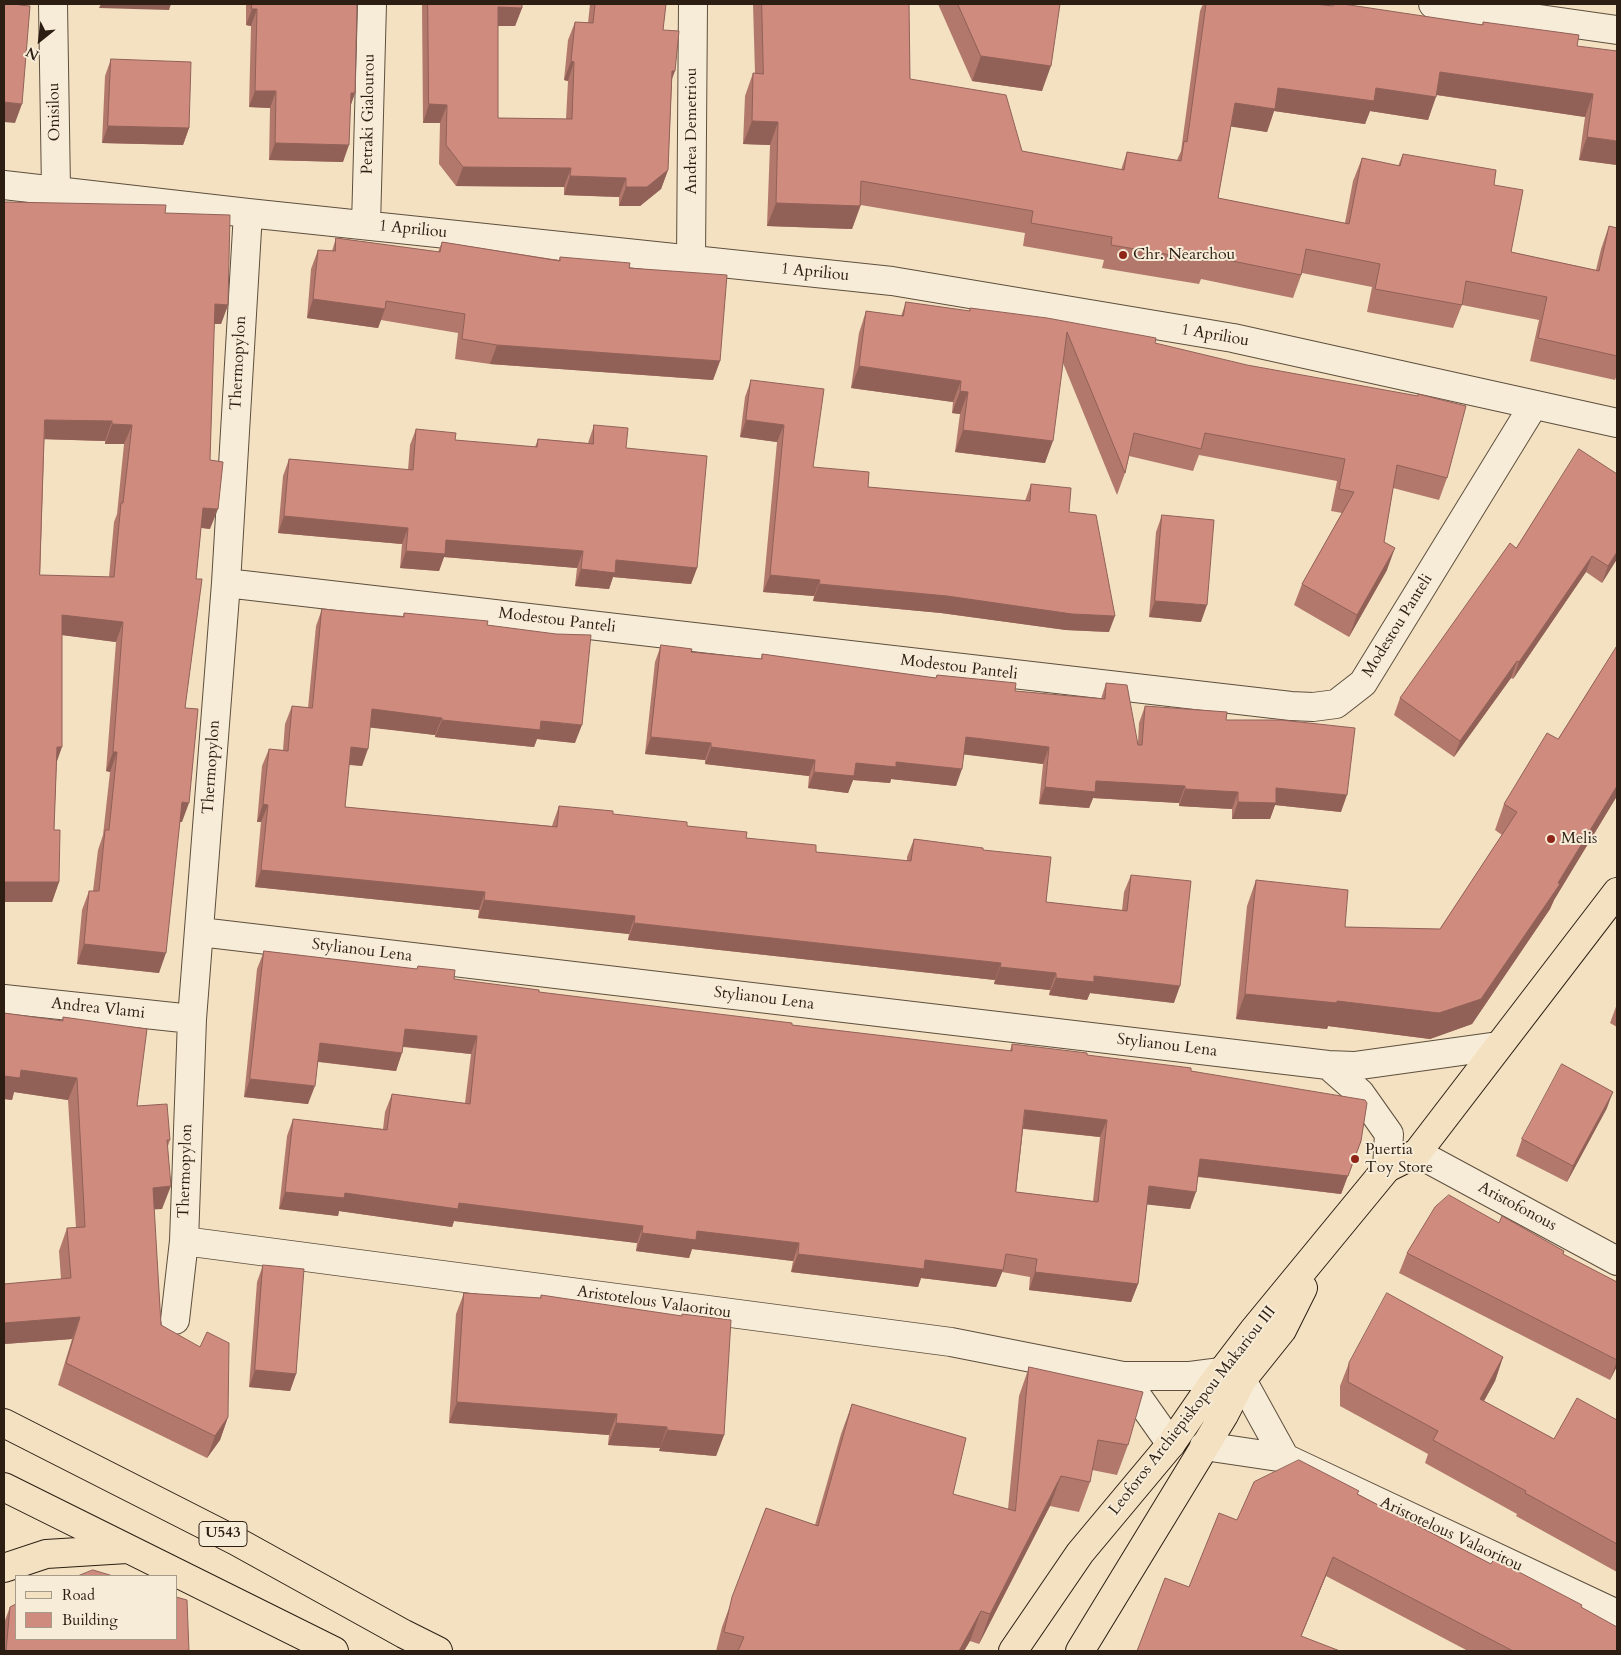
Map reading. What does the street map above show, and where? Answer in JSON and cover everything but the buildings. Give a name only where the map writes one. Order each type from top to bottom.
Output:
[{"type":"main road","name":"Leoforos Archiepiskopou Makariou III","points":[[1013,1651],[1080,1553],[1171,1444],[1232,1376],[1282,1330],[1324,1247],[1387,1168],[1417,1153],[1617,892]]},
{"type":"main road","name":"Leoforos Archiepiskopou Makariou III","points":[[1083,1650],[1224,1415],[1232,1376]]},
{"type":"main road","name":"U543","points":[[4,1423],[236,1541],[438,1651]]},
{"type":"main road","points":[[4,1487],[334,1651]]},
{"type":"main road","points":[[4,1568],[46,1554],[128,1549]]},
{"type":"street","name":"Onisilou","points":[[53,4],[56,189]]},
{"type":"street","name":"Petraki Gialourou","points":[[366,225],[372,4]]},
{"type":"street","name":"Andrea Demetriou","points":[[691,259],[693,4]]},
{"type":"street","points":[[1433,4],[1617,30]]},
{"type":"street","name":"1 Apriliou","points":[[4,185],[56,189],[248,213],[892,281],[1233,338],[1617,423]]},
{"type":"street","name":"Thermopylon","points":[[175,1320],[184,1241],[192,1019],[226,583],[248,213]]},
{"type":"street","name":"Modestou Panteli","points":[[226,583],[1291,706],[1313,707],[1336,704],[1363,683],[1534,406]]},
{"type":"street","name":"Stylianou Lena","points":[[200,932],[1328,1066],[1354,1066],[1498,1046]]},
{"type":"street","name":"Andrea Vlami","points":[[4,999],[192,1019]]},
{"type":"street","points":[[1328,1066],[1360,1093],[1389,1134],[1387,1168]]},
{"type":"street","name":"Aristofonous","points":[[1417,1153],[1617,1262]]},
{"type":"street","name":"Aristotelous Valaoritou","points":[[184,1241],[951,1342],[1122,1376],[1232,1376]]},
{"type":"street","points":[[1122,1376],[1171,1444]]},
{"type":"street","points":[[1232,1376],[1285,1458]]},
{"type":"street","name":"Aristotelous Valaoritou","points":[[1204,1446],[1285,1458],[1617,1614]]},
{"type":"place","name":"Chr. Nearchou","points":[[1123,255]]},
{"type":"place","name":"Melis","points":[[1551,839]]},
{"type":"place","name":"Puertia Toy Store","points":[[1355,1159]]}]
